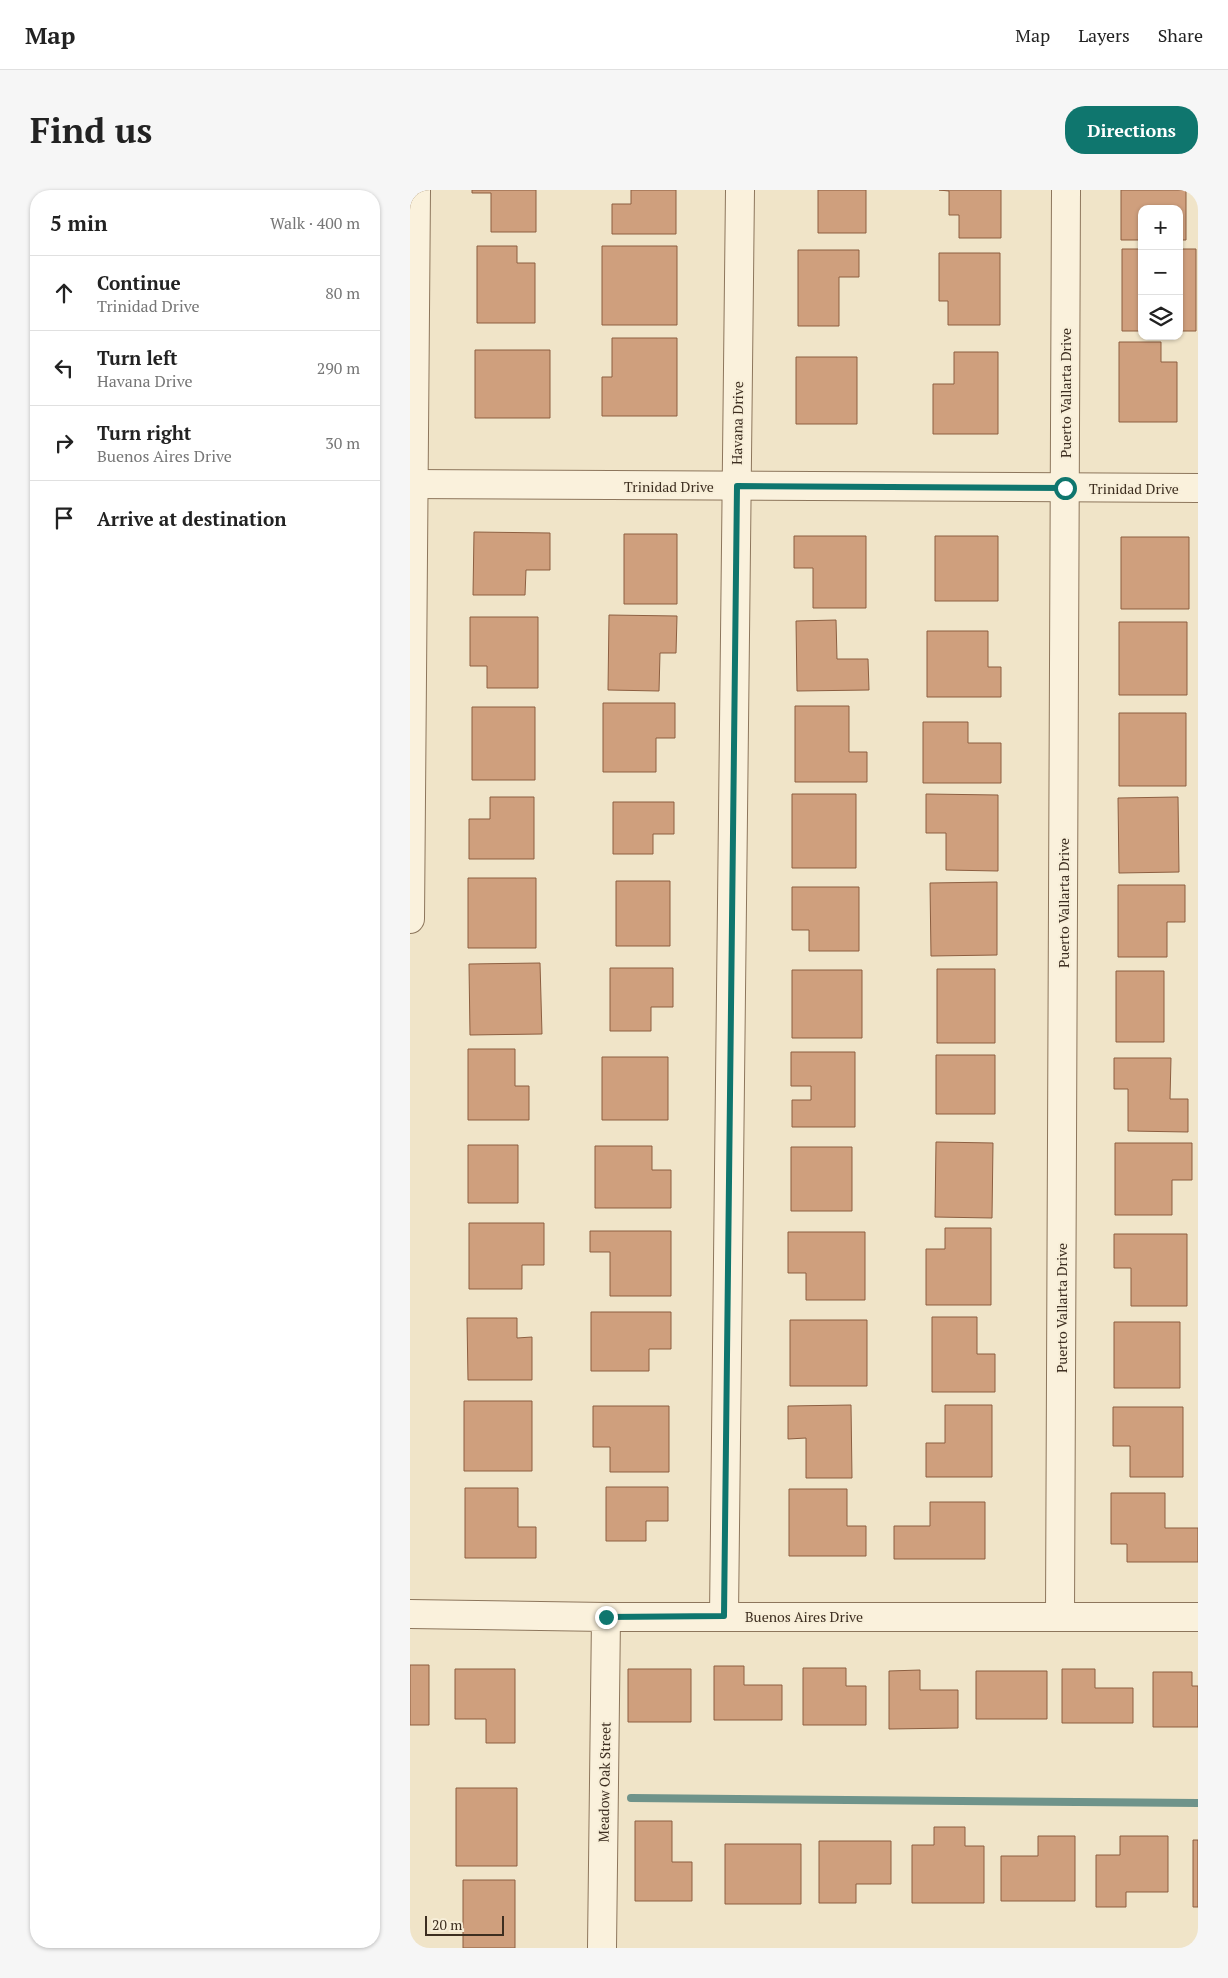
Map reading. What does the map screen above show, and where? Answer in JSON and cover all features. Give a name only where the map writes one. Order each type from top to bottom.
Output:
[{"type":"street","points":[[410,919],[412,484],[416,190]]},
{"type":"street","name":"Havana Drive","points":[[724,1616],[740,190]]},
{"type":"street","name":"Puerto Vallarta Drive","points":[[1060,1615],[1066,190]]},
{"type":"street","name":"Trinidad Drive","points":[[412,484],[1198,488]]},
{"type":"street","name":"Buenos Aires Drive","points":[[410,1614],[606,1617],[1060,1615],[1198,1617]]},
{"type":"street","name":"Meadow Oak Street","points":[[602,1948],[606,1617]]},
{"type":"building","points":[[472,190],[536,190],[536,232],[491,232],[491,193],[472,193]]},
{"type":"building","points":[[631,190],[676,190],[676,234],[612,234],[612,204],[631,204]]},
{"type":"building","points":[[818,190],[866,190],[866,233],[818,233]]},
{"type":"building","points":[[939,190],[1001,190],[1001,238],[959,238],[959,215],[949,215],[949,191]]},
{"type":"building","points":[[1121,190],[1186,190],[1186,240],[1183,240],[1183,205],[1138,205],[1138,240],[1121,240]]},
{"type":"building","points":[[477,246],[517,246],[517,263],[535,263],[535,323],[477,323]]},
{"type":"building","points":[[602,246],[677,246],[677,325],[602,325]]},
{"type":"building","points":[[1122,249],[1138,249],[1138,331],[1122,331]]},
{"type":"building","points":[[1183,249],[1196,249],[1196,331],[1183,331]]},
{"type":"building","points":[[798,250],[859,250],[859,277],[839,277],[839,326],[798,326]]},
{"type":"building","points":[[939,253],[1000,253],[1000,325],[948,325],[948,301],[939,301]]},
{"type":"building","points":[[612,338],[677,338],[677,416],[602,416],[602,377],[612,377]]},
{"type":"building","points":[[1119,342],[1161,342],[1161,362],[1177,362],[1177,422],[1119,422]]},
{"type":"building","points":[[475,350],[550,350],[550,418],[475,418]]},
{"type":"building","points":[[954,352],[998,352],[998,434],[933,434],[933,384],[954,384]]},
{"type":"building","points":[[796,357],[857,357],[857,424],[796,424]]},
{"type":"building","points":[[474,532],[550,533],[550,570],[526,570],[525,595],[473,595]]},
{"type":"building","points":[[624,534],[677,534],[677,604],[624,604]]},
{"type":"building","points":[[794,536],[866,536],[866,608],[813,608],[813,568],[794,568]]},
{"type":"building","points":[[935,536],[998,536],[998,601],[935,601]]},
{"type":"building","points":[[1121,537],[1189,537],[1189,609],[1121,609]]},
{"type":"building","points":[[609,615],[677,616],[676,653],[660,653],[659,691],[608,690]]},
{"type":"building","points":[[470,617],[538,617],[538,688],[487,688],[487,666],[470,666]]},
{"type":"building","points":[[836,620],[837,659],[868,659],[869,690],[797,691],[796,621]]},
{"type":"building","points":[[1119,622],[1187,622],[1187,695],[1119,695]]},
{"type":"building","points":[[927,631],[988,631],[988,667],[1001,667],[1001,697],[927,697]]},
{"type":"building","points":[[603,703],[675,703],[675,738],[656,738],[656,772],[603,772]]},
{"type":"building","points":[[795,706],[849,706],[849,752],[867,752],[867,782],[795,782]]},
{"type":"building","points":[[472,707],[535,707],[535,780],[472,780]]},
{"type":"building","points":[[1119,713],[1186,713],[1186,786],[1119,786]]},
{"type":"building","points":[[923,722],[968,722],[968,743],[1001,743],[1001,783],[923,783]]},
{"type":"building","points":[[792,794],[856,794],[856,868],[792,868]]},
{"type":"building","points":[[926,794],[998,795],[998,871],[946,870],[946,833],[926,833]]},
{"type":"building","points":[[490,797],[534,797],[534,859],[469,859],[469,819],[490,819]]},
{"type":"building","points":[[1178,797],[1179,872],[1119,873],[1118,798]]},
{"type":"building","points":[[613,802],[674,802],[674,834],[653,834],[653,854],[613,854]]},
{"type":"building","points":[[468,878],[536,878],[536,948],[468,948]]},
{"type":"building","points":[[616,881],[670,881],[670,946],[616,946]]},
{"type":"building","points":[[997,882],[997,955],[931,956],[930,883]]},
{"type":"building","points":[[1118,885],[1185,885],[1185,922],[1167,922],[1167,957],[1118,957]]},
{"type":"building","points":[[792,887],[859,887],[859,951],[809,951],[809,930],[792,930]]},
{"type":"building","points":[[540,963],[542,1034],[470,1035],[469,964]]},
{"type":"building","points":[[610,968],[673,968],[673,1007],[651,1007],[651,1031],[610,1031]]},
{"type":"building","points":[[937,969],[995,969],[995,1043],[937,1043]]},
{"type":"building","points":[[792,970],[862,970],[862,1038],[792,1038]]},
{"type":"building","points":[[1116,971],[1164,971],[1164,1042],[1116,1042]]},
{"type":"building","points":[[468,1049],[515,1049],[515,1086],[529,1086],[529,1120],[468,1120]]},
{"type":"building","points":[[791,1052],[855,1052],[855,1127],[792,1127],[792,1100],[811,1100],[811,1086],[791,1086]]},
{"type":"building","points":[[936,1055],[995,1055],[995,1114],[936,1114]]},
{"type":"building","points":[[602,1057],[668,1057],[668,1120],[602,1120]]},
{"type":"building","points":[[1114,1058],[1171,1058],[1170,1099],[1188,1099],[1188,1132],[1128,1131],[1128,1089],[1114,1089]]},
{"type":"building","points":[[936,1142],[993,1143],[992,1218],[935,1217]]},
{"type":"building","points":[[1115,1143],[1192,1143],[1192,1180],[1172,1180],[1172,1215],[1115,1215]]},
{"type":"building","points":[[468,1145],[518,1145],[518,1203],[468,1203]]},
{"type":"building","points":[[595,1146],[652,1146],[652,1170],[671,1170],[671,1208],[595,1208]]},
{"type":"building","points":[[791,1147],[852,1147],[852,1211],[791,1211]]},
{"type":"building","points":[[469,1223],[544,1223],[544,1265],[522,1265],[522,1289],[469,1289]]},
{"type":"building","points":[[945,1228],[991,1228],[991,1305],[926,1305],[926,1249],[945,1249]]},
{"type":"building","points":[[590,1231],[671,1231],[671,1296],[610,1296],[610,1252],[590,1252]]},
{"type":"building","points":[[788,1232],[865,1232],[865,1300],[806,1300],[806,1273],[788,1273]]},
{"type":"building","points":[[1114,1234],[1187,1234],[1187,1306],[1131,1306],[1131,1268],[1114,1268]]},
{"type":"building","points":[[591,1312],[671,1312],[671,1349],[649,1349],[649,1371],[591,1371]]},
{"type":"building","points":[[932,1317],[977,1317],[977,1354],[995,1354],[995,1392],[932,1392]]},
{"type":"building","points":[[467,1318],[517,1318],[517,1338],[532,1337],[532,1380],[468,1380]]},
{"type":"building","points":[[790,1320],[867,1320],[867,1386],[790,1386]]},
{"type":"building","points":[[1114,1322],[1180,1322],[1180,1388],[1114,1388]]},
{"type":"building","points":[[464,1401],[532,1401],[532,1471],[464,1471]]},
{"type":"building","points":[[851,1405],[852,1478],[806,1478],[806,1438],[788,1439],[788,1406]]},
{"type":"building","points":[[945,1405],[992,1405],[992,1477],[926,1477],[926,1443],[945,1443]]},
{"type":"building","points":[[593,1406],[669,1406],[669,1472],[610,1472],[610,1447],[593,1447]]},
{"type":"building","points":[[1113,1407],[1183,1407],[1183,1477],[1130,1477],[1130,1446],[1113,1446]]},
{"type":"building","points":[[606,1487],[668,1487],[668,1521],[646,1521],[646,1541],[606,1541]]},
{"type":"building","points":[[465,1488],[518,1488],[518,1527],[536,1527],[536,1558],[465,1558]]},
{"type":"building","points":[[789,1489],[847,1489],[847,1526],[866,1526],[866,1556],[789,1556]]},
{"type":"building","points":[[1111,1493],[1165,1493],[1165,1528],[1198,1528],[1198,1562],[1127,1562],[1127,1544],[1111,1544]]},
{"type":"building","points":[[930,1502],[985,1502],[985,1559],[894,1559],[894,1526],[930,1526]]},
{"type":"building","points":[[410,1665],[429,1665],[429,1725],[410,1725]]},
{"type":"building","points":[[714,1666],[744,1666],[744,1685],[782,1685],[782,1720],[714,1720]]},
{"type":"building","points":[[803,1668],[846,1668],[846,1686],[866,1686],[866,1725],[803,1725]]},
{"type":"building","points":[[455,1669],[515,1669],[515,1743],[486,1743],[486,1719],[455,1719]]},
{"type":"building","points":[[628,1669],[691,1669],[691,1722],[628,1722]]},
{"type":"building","points":[[1062,1669],[1095,1669],[1095,1688],[1133,1688],[1133,1723],[1062,1723]]},
{"type":"building","points":[[920,1670],[920,1690],[958,1690],[958,1728],[889,1729],[889,1671]]},
{"type":"building","points":[[976,1671],[1047,1671],[1047,1719],[976,1719]]},
{"type":"building","points":[[1153,1672],[1192,1672],[1192,1686],[1198,1686],[1198,1727],[1153,1727]]},
{"type":"building","points":[[456,1788],[517,1788],[517,1866],[456,1866]]},
{"type":"building","points":[[635,1821],[672,1821],[672,1862],[692,1862],[692,1901],[635,1901]]},
{"type":"building","points":[[934,1827],[965,1827],[965,1846],[984,1846],[984,1903],[912,1903],[912,1845],[934,1845]]},
{"type":"building","points":[[1038,1836],[1075,1836],[1075,1901],[1001,1901],[1001,1856],[1038,1856]]},
{"type":"building","points":[[1120,1836],[1168,1836],[1168,1892],[1126,1892],[1126,1907],[1096,1907],[1096,1855],[1120,1855]]},
{"type":"building","points":[[1193,1840],[1198,1840],[1198,1907],[1193,1907]]},
{"type":"building","points":[[819,1841],[891,1841],[891,1884],[856,1884],[856,1903],[819,1903]]},
{"type":"building","points":[[725,1844],[801,1844],[801,1904],[725,1904]]},
{"type":"building","points":[[463,1880],[515,1880],[515,1948],[463,1948]]},
{"type":"waterway","points":[[631,1798],[1198,1803]]},
{"type":"route","points":[[606,1617],[724,1616],[737,486],[1065,488]]}]
